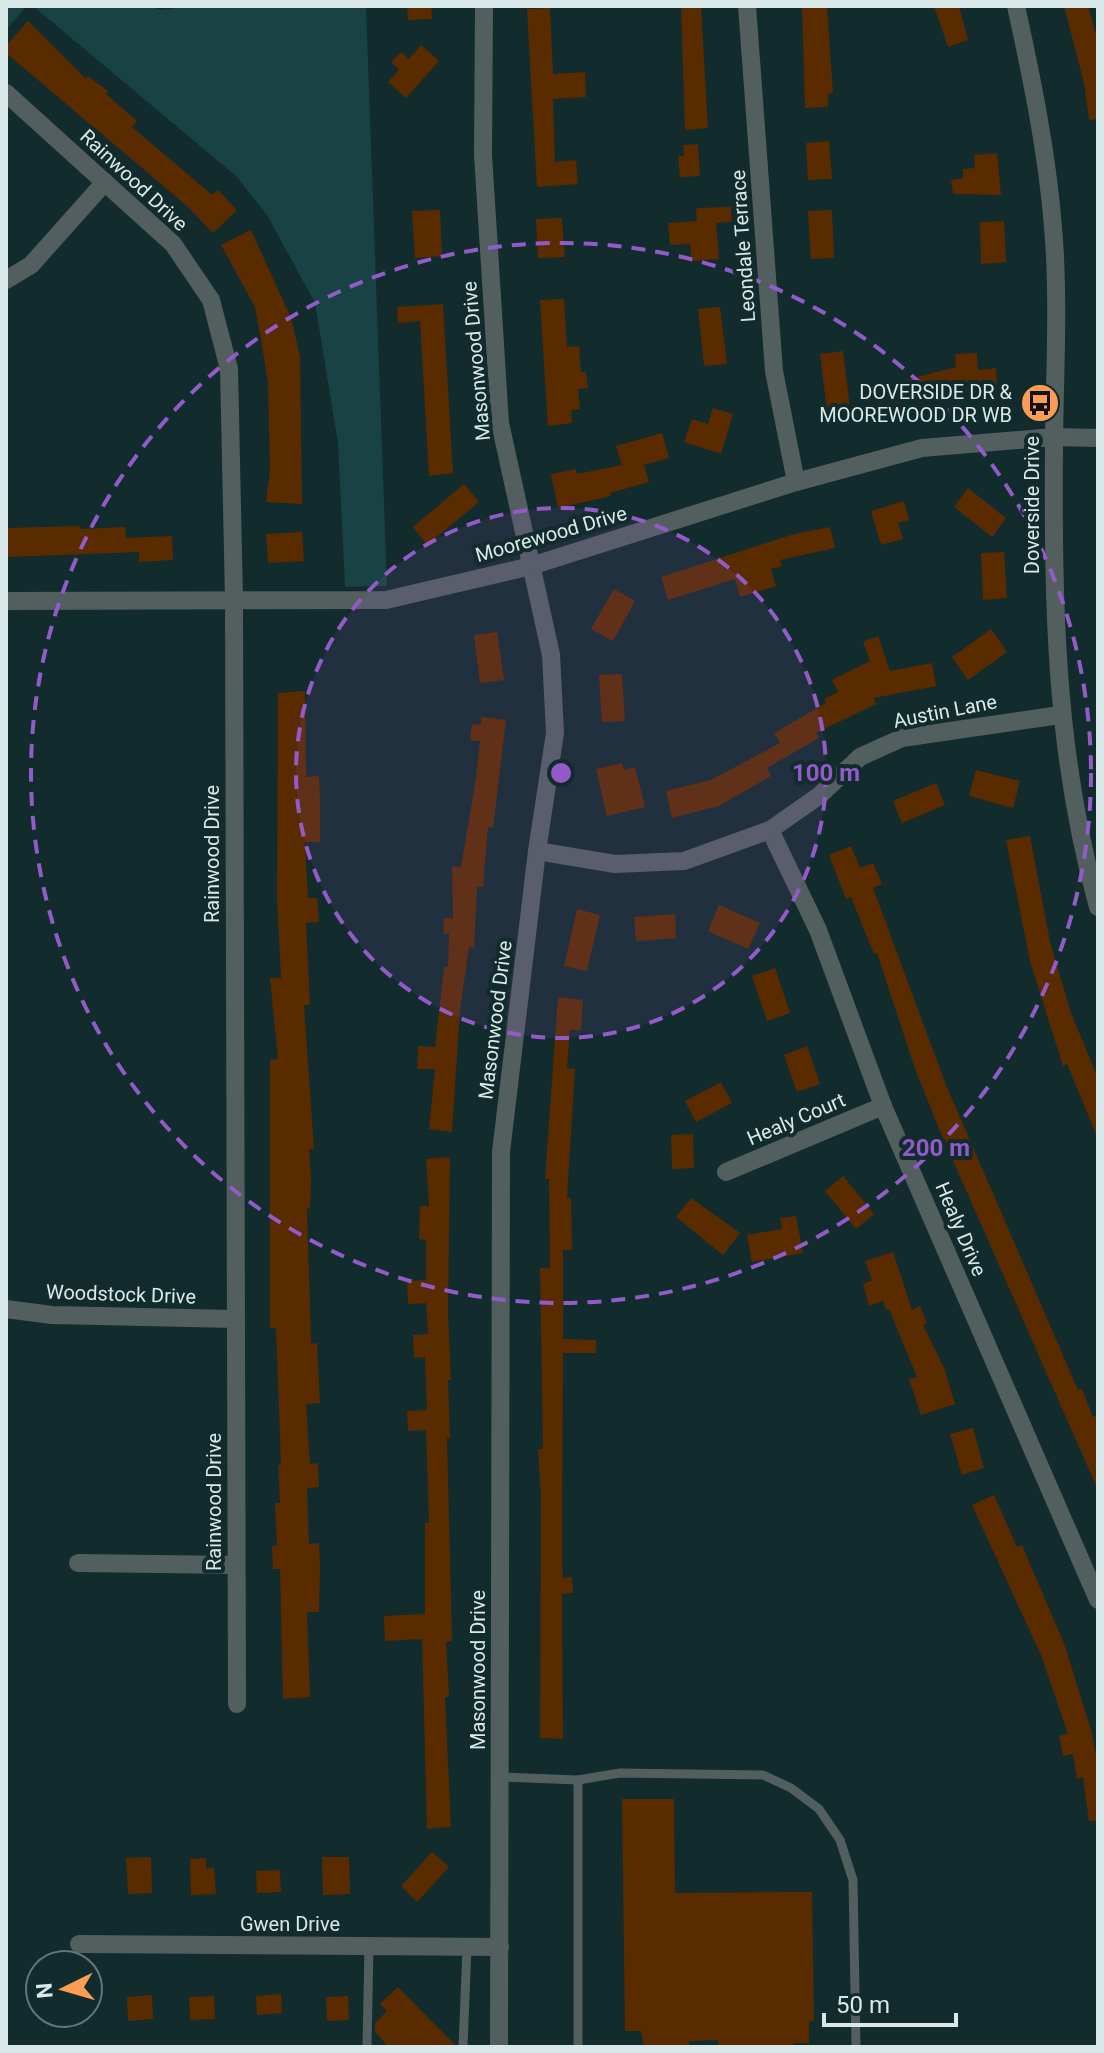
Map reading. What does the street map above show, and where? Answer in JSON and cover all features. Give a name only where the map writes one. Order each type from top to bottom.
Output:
[{"type":"street","name":"Masonwood Drive","points":[[484,6],[483,155],[500,423],[551,655],[555,733],[537,851],[501,1152],[499,2047]]},
{"type":"street","name":"Leondale Terrace","points":[[747,6],[774,371],[796,482]]},
{"type":"street","name":"Doverside Drive","points":[[1016,6],[1041,121],[1054,228],[1054,437],[1060,715],[1081,845],[1098,907]]},
{"type":"street","name":"Rainwood Drive","points":[[6,93],[173,244],[211,300],[229,369],[234,599],[237,1704]]},
{"type":"street","points":[[6,280],[31,265],[105,182]]},
{"type":"street","name":"Moorewood Drive","points":[[6,601],[386,600],[531,566],[796,482],[922,448],[1054,437],[1098,438]]},
{"type":"street","name":"Austin Lane","points":[[537,851],[615,864],[684,861],[770,830],[820,795],[860,757],[902,738],[1060,715]]},
{"type":"street","name":"Healy Drive","points":[[770,830],[818,930],[883,1106],[1098,1600]]},
{"type":"street","name":"Healy Court","points":[[726,1172],[883,1106]]},
{"type":"street","name":"Woodstock Drive","points":[[6,1309],[52,1315],[235,1319]]},
{"type":"street","points":[[78,1563],[236,1565]]},
{"type":"street","name":"Gwen Drive","points":[[79,1944],[500,1947]]},
{"type":"lane","points":[[500,1777],[578,1780],[620,1773],[763,1775],[791,1788],[819,1809],[840,1840],[853,1880],[856,2047]]},
{"type":"lane","points":[[578,1780],[578,2047]]},
{"type":"lane","points":[[367,2047],[369,1946]]},
{"type":"lane","points":[[463,2047],[467,1947]]},
{"type":"shaded area","points":[[6,6],[27,6],[6,30]]},
{"type":"shaded area","points":[[33,6],[150,6],[160,10],[194,6],[366,6],[387,586],[345,587],[338,443],[315,303],[267,215],[236,176]]},
{"type":"building","points":[[407,6],[431,6],[432,19],[408,20]]},
{"type":"building","points":[[681,6],[701,6],[708,128],[685,130]]},
{"type":"building","points":[[802,6],[827,6],[833,93],[828,94],[828,107],[805,108]]},
{"type":"building","points":[[934,6],[959,6],[968,40],[948,47]]},
{"type":"building","points":[[1064,6],[1088,6],[1098,42],[1098,119],[1089,120],[1084,83]]},
{"type":"building","points":[[550,8],[553,74],[585,72],[586,97],[553,99],[555,162],[576,160],[578,184],[537,187],[527,9]]},
{"type":"building","points":[[28,21],[86,79],[88,76],[108,91],[106,94],[137,121],[132,127],[212,195],[218,190],[237,210],[213,233],[187,206],[6,53],[6,46]]},
{"type":"building","points":[[421,45],[439,61],[406,98],[388,82],[399,70],[391,62],[401,52],[409,59]]},
{"type":"building","points":[[829,141],[832,179],[808,180],[806,143]]},
{"type":"building","points":[[698,144],[700,176],[680,177],[678,156],[684,156],[683,145]]},
{"type":"building","points":[[997,153],[1001,195],[953,194],[951,180],[963,178],[963,169],[975,168],[974,155]]},
{"type":"building","points":[[731,207],[732,222],[716,223],[719,259],[692,261],[690,244],[670,245],[668,223],[697,221],[696,208]]},
{"type":"building","points":[[440,210],[442,256],[415,258],[412,211]]},
{"type":"building","points":[[832,210],[834,258],[811,259],[808,211]]},
{"type":"building","points":[[562,218],[565,257],[538,258],[536,219]]},
{"type":"building","points":[[1004,221],[1006,262],[981,264],[980,222]]},
{"type":"building","points":[[251,230],[291,318],[300,356],[302,504],[266,502],[270,470],[268,383],[262,345],[255,307],[221,245]]},
{"type":"building","points":[[564,299],[567,347],[579,346],[581,372],[586,372],[588,388],[578,389],[580,409],[571,410],[572,423],[548,426],[540,300]]},
{"type":"building","points":[[443,304],[453,473],[429,476],[420,321],[398,323],[397,307]]},
{"type":"building","points":[[720,307],[727,364],[704,366],[698,309]]},
{"type":"building","points":[[843,351],[850,409],[827,411],[820,354]]},
{"type":"building","points":[[977,353],[978,370],[996,368],[997,390],[957,393],[957,390],[896,406],[890,384],[956,367],[955,354]]},
{"type":"building","points":[[713,408],[733,414],[721,454],[684,442],[692,419],[708,424]]},
{"type":"building","points":[[662,433],[669,458],[644,465],[649,482],[610,493],[611,496],[558,508],[551,474],[576,469],[577,474],[622,465],[616,446]]},
{"type":"building","points":[[464,484],[479,502],[427,545],[413,527]]},
{"type":"building","points":[[968,488],[1006,518],[992,537],[954,507]]},
{"type":"building","points":[[904,501],[909,520],[898,523],[903,539],[881,545],[871,511]]},
{"type":"building","points":[[80,526],[80,529],[125,527],[126,538],[172,536],[173,560],[139,562],[139,552],[6,557],[6,528]]},
{"type":"building","points":[[830,527],[835,548],[780,560],[782,566],[771,569],[776,586],[740,597],[735,579],[668,600],[661,577],[794,534]]},
{"type":"building","points":[[302,532],[304,561],[268,563],[266,534]]},
{"type":"building","points":[[1004,552],[1007,598],[983,600],[981,553]]},
{"type":"building","points":[[614,589],[635,601],[613,641],[591,629]]},
{"type":"building","points":[[991,629],[1007,652],[968,680],[952,657]]},
{"type":"building","points":[[497,632],[504,680],[480,683],[474,635]]},
{"type":"building","points":[[878,636],[890,671],[932,663],[936,686],[874,698],[876,704],[816,733],[819,738],[767,768],[771,776],[719,806],[672,818],[666,791],[711,780],[780,743],[774,733],[826,703],[824,699],[838,692],[832,680],[870,661],[863,642]]},
{"type":"building","points":[[622,674],[625,721],[602,722],[599,675]]},
{"type":"building","points":[[305,691],[306,777],[319,776],[320,801],[320,842],[305,842],[308,898],[317,898],[319,922],[306,923],[310,1005],[304,1005],[314,1149],[309,1149],[310,1209],[307,1208],[311,1344],[317,1343],[320,1403],[306,1404],[310,1464],[318,1463],[319,1487],[307,1488],[309,1544],[319,1543],[320,1567],[319,1612],[307,1612],[310,1697],[283,1699],[280,1569],[273,1569],[272,1546],[277,1545],[275,1503],[280,1503],[278,1465],[281,1465],[276,1328],[270,1328],[270,1060],[278,1059],[270,978],[281,978],[277,900],[278,693]]},
{"type":"building","points":[[481,717],[506,720],[493,828],[488,827],[483,887],[477,887],[474,948],[469,947],[460,1010],[452,1132],[429,1129],[435,1069],[417,1069],[418,1046],[435,1047],[444,967],[448,967],[449,934],[443,934],[444,918],[453,918],[452,866],[461,867],[480,741],[470,740],[472,724],[481,725]]},
{"type":"building","points":[[622,763],[624,770],[635,767],[645,807],[607,816],[596,769]]},
{"type":"building","points":[[976,770],[1020,781],[1013,808],[969,796]]},
{"type":"building","points":[[936,783],[945,805],[902,823],[893,801]]},
{"type":"building","points":[[1030,836],[1050,942],[1071,1013],[1098,1078],[1098,1139],[1067,1064],[1063,1066],[1030,961],[1006,840]]},
{"type":"building","points":[[851,846],[860,868],[873,863],[882,884],[873,888],[946,1085],[1078,1390],[1082,1389],[1093,1417],[1098,1415],[1098,1490],[940,1131],[915,1069],[877,953],[874,954],[851,897],[846,899],[829,855]]},
{"type":"building","points":[[719,905],[760,923],[748,949],[708,931]]},
{"type":"building","points":[[577,909],[600,915],[587,971],[564,966]]},
{"type":"building","points":[[675,914],[676,938],[636,941],[634,917]]},
{"type":"building","points":[[775,968],[790,1013],[767,1021],[752,976]]},
{"type":"building","points":[[558,997],[583,1000],[581,1030],[570,1030],[567,1068],[575,1069],[567,1198],[571,1198],[572,1250],[563,1250],[563,1339],[596,1340],[596,1353],[563,1353],[562,1559],[563,1578],[572,1577],[573,1593],[562,1594],[563,1739],[540,1738],[541,1497],[538,1449],[543,1449],[540,1268],[550,1268],[549,1179],[545,1179]]},
{"type":"building","points":[[807,1046],[820,1084],[797,1092],[784,1055]]},
{"type":"building","points":[[721,1082],[732,1103],[696,1122],[685,1101]]},
{"type":"building","points":[[693,1134],[694,1168],[672,1169],[671,1135]]},
{"type":"building","points":[[450,1157],[448,1314],[451,1380],[448,1380],[450,1438],[447,1438],[452,1641],[446,1642],[449,1697],[445,1697],[451,1827],[427,1829],[422,1639],[385,1641],[384,1616],[425,1614],[425,1523],[429,1523],[426,1430],[408,1431],[407,1411],[427,1410],[425,1357],[414,1358],[413,1335],[428,1334],[426,1303],[408,1304],[407,1281],[426,1280],[426,1240],[419,1239],[420,1206],[429,1206],[426,1159]]},
{"type":"building","points":[[843,1176],[874,1214],[856,1229],[825,1191]]},
{"type":"building","points":[[691,1198],[740,1233],[723,1255],[676,1217]]},
{"type":"building","points":[[796,1216],[803,1253],[752,1262],[747,1235],[782,1229],[780,1218]]},
{"type":"building","points":[[893,1252],[912,1310],[920,1306],[927,1324],[923,1325],[944,1368],[955,1404],[921,1415],[909,1379],[917,1377],[889,1309],[886,1310],[883,1301],[869,1306],[863,1284],[872,1280],[865,1261]]},
{"type":"building","points":[[973,1428],[984,1468],[962,1475],[950,1434]]},
{"type":"building","points":[[994,1495],[1017,1547],[1022,1545],[1065,1646],[1092,1733],[1098,1766],[1098,1821],[1089,1821],[1083,1777],[1077,1779],[1073,1754],[1063,1756],[1059,1736],[1068,1734],[1041,1655],[972,1505]]},
{"type":"building","points":[[622,1799],[674,1799],[675,1893],[812,1892],[814,2021],[809,2022],[809,2043],[793,2043],[793,2047],[718,2047],[718,2040],[689,2041],[689,2047],[644,2047],[641,2031],[625,2031]]},
{"type":"building","points":[[432,1852],[449,1867],[417,1902],[401,1886]]},
{"type":"building","points":[[151,1857],[152,1893],[128,1894],[126,1858]]},
{"type":"building","points":[[322,1857],[349,1857],[350,1894],[323,1895]]},
{"type":"building","points":[[206,1858],[206,1868],[214,1868],[216,1894],[191,1895],[190,1859]]},
{"type":"building","points":[[280,1870],[281,1892],[257,1893],[256,1871]]},
{"type":"building","points":[[398,1987],[456,2047],[389,2047],[375,2032],[375,2023],[387,2011],[380,2004]]},
{"type":"building","points":[[281,1994],[282,2013],[257,2015],[256,1996]]},
{"type":"building","points":[[152,1995],[153,2019],[128,2021],[127,1997]]},
{"type":"building","points":[[214,1996],[215,2019],[190,2020],[189,1997]]},
{"type":"building","points":[[348,1996],[349,2020],[327,2021],[326,1997]]},
{"type":"place","name":"DOVERSIDE DR & MOOREWOOD DR WB","points":[[1040,403]]}]
